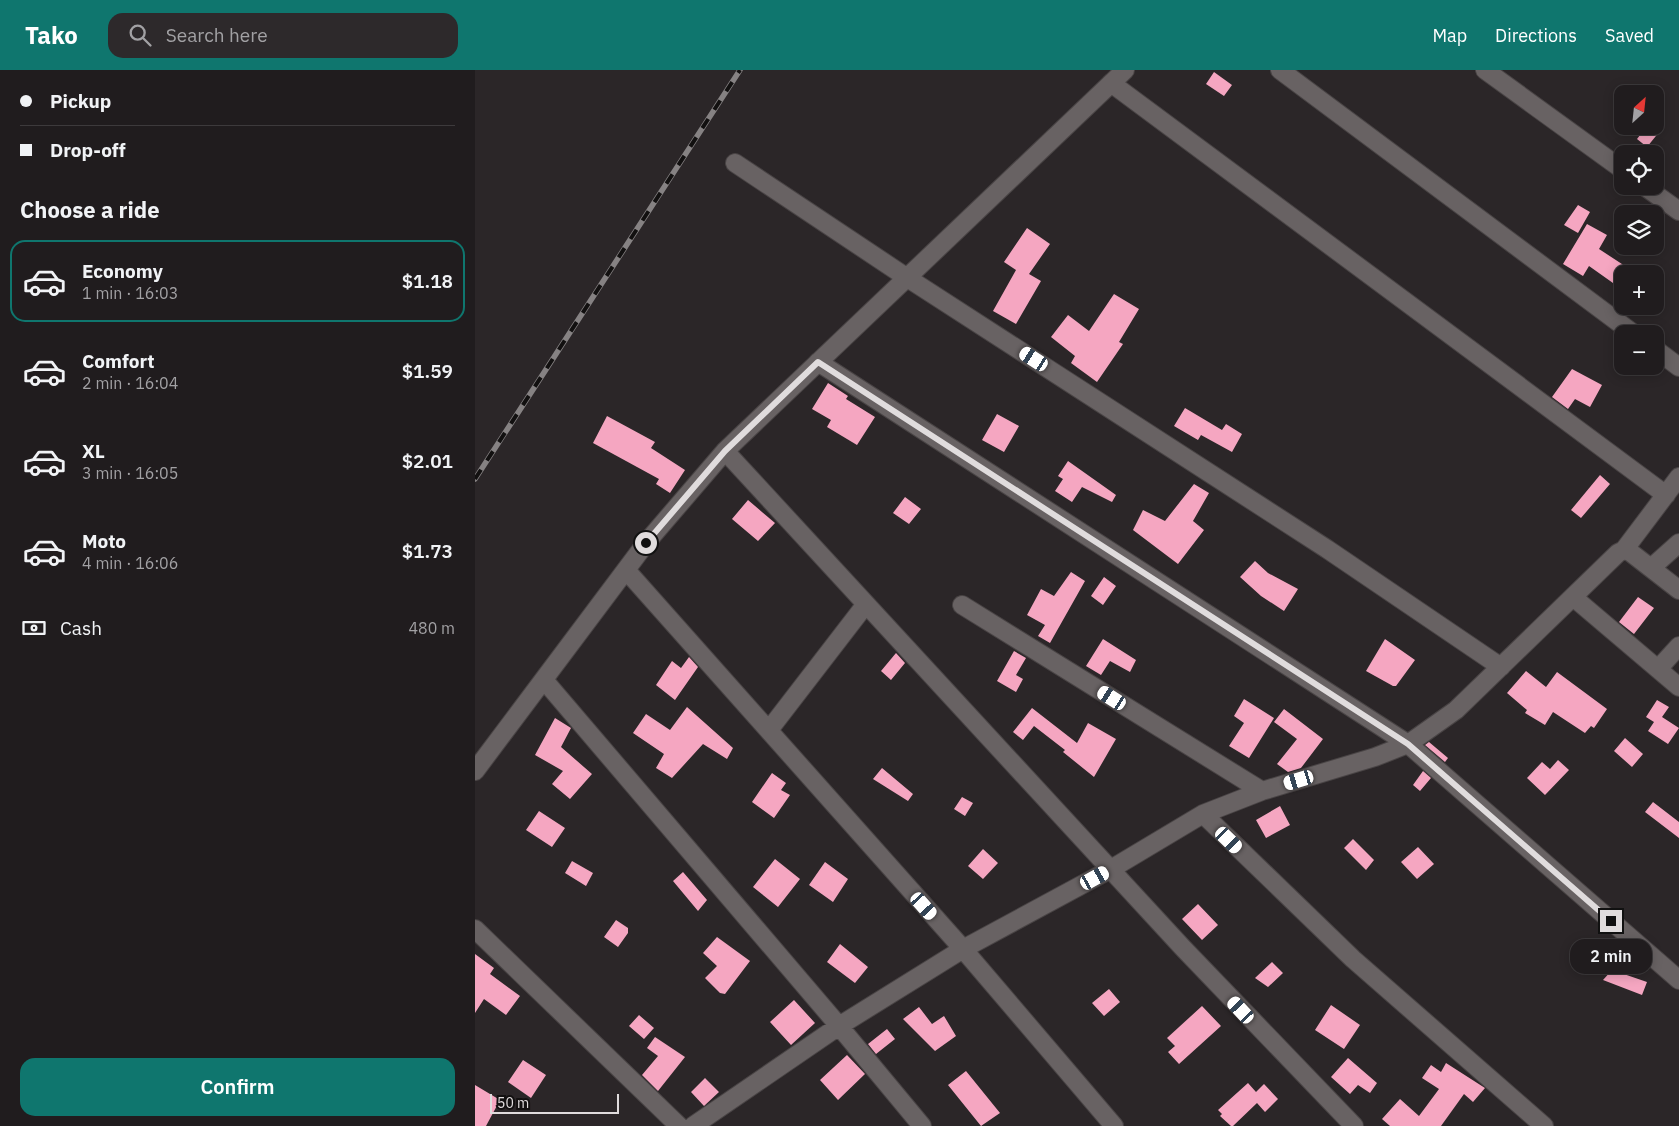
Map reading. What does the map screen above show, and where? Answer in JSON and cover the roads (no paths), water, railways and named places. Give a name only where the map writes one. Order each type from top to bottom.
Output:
[{"type":"street","points":[[475,771],[646,543],[725,451],[1125,70]]},
{"type":"street","points":[[1280,70],[1622,325]]},
{"type":"street","points":[[1485,70],[1614,163]]},
{"type":"street","points":[[1111,83],[1665,495]]},
{"type":"street","points":[[735,163],[906,278],[1327,548],[1501,667]]},
{"type":"street","points":[[1656,195],[1679,212]]},
{"type":"street","points":[[1664,356],[1679,367]]},
{"type":"street","points":[[818,362],[1408,744],[1679,980]]},
{"type":"street","points":[[725,451],[1253,1022],[1353,1126]]},
{"type":"street","points":[[693,1126],[839,1026],[963,950],[1111,869],[1203,814],[1261,791],[1375,757],[1408,744],[1457,710],[1618,553],[1624,550],[1679,477]]},
{"type":"street","points":[[1651,568],[1679,544]]},
{"type":"street","points":[[1624,550],[1630,552],[1679,590]]},
{"type":"street","points":[[627,570],[963,950],[1113,1126]]},
{"type":"street","points":[[1573,597],[1679,687]]},
{"type":"street","points":[[769,730],[866,604]]},
{"type":"street","points":[[962,605],[1261,791]]},
{"type":"street","points":[[1658,669],[1679,646]]},
{"type":"street","points":[[544,680],[922,1126]]},
{"type":"street","points":[[1203,814],[1353,959],[1544,1126]]},
{"type":"street","points":[[475,929],[679,1126]]},
{"type":"railway","points":[[475,479],[740,70]]}]
